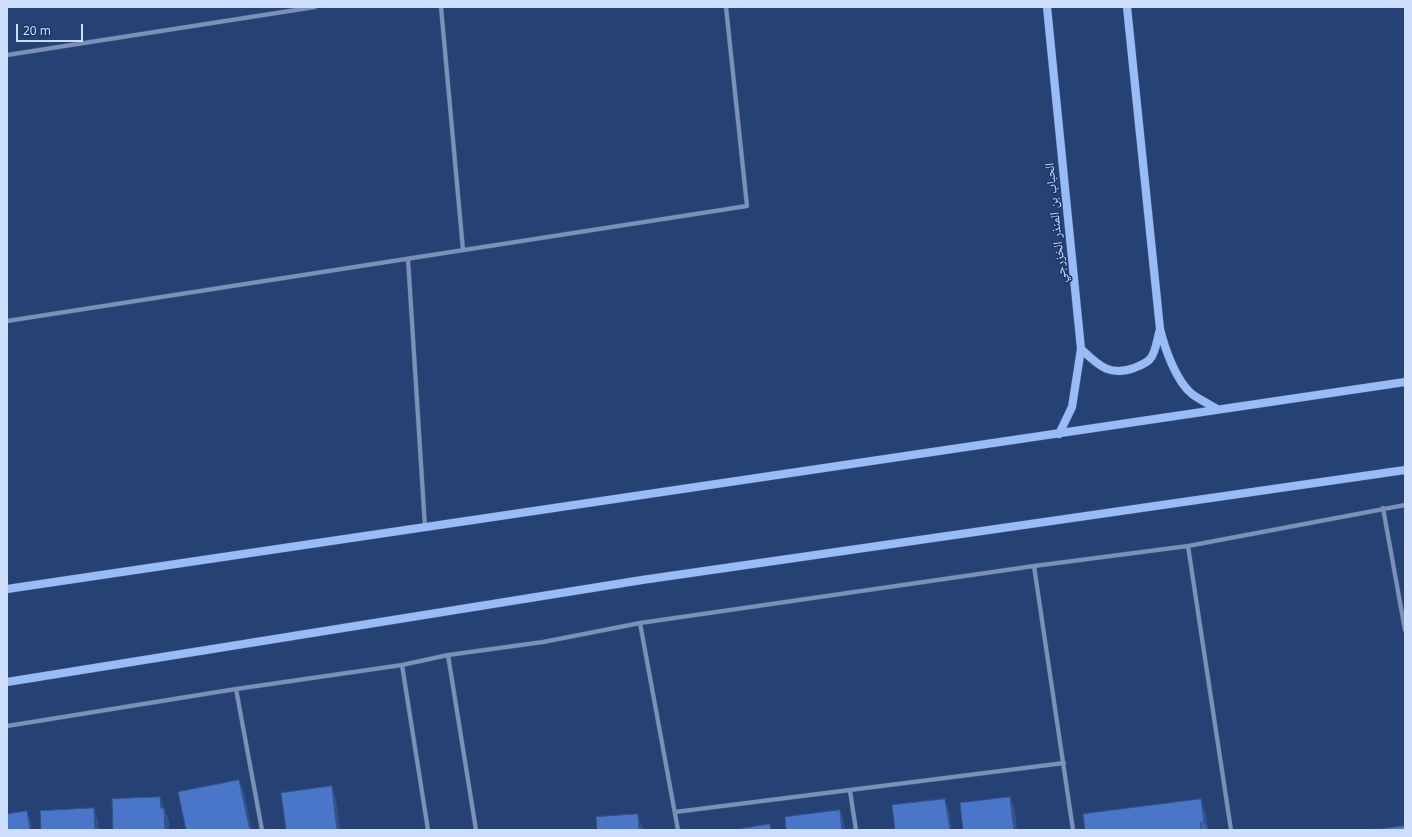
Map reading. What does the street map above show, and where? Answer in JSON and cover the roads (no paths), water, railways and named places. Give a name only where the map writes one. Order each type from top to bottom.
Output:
[{"type":"main road","name":"الحباب بن المنذر الخزرجي","points":[[1047,7],[1081,348],[1072,407],[1059,434]]},
{"type":"main road","points":[[1128,7],[1160,330],[1165,348],[1182,381],[1191,393],[1217,409]]},
{"type":"main road","points":[[1081,348],[1096,364],[1110,370],[1124,372],[1151,359],[1160,330]]},
{"type":"main road","points":[[7,589],[1405,382]]},
{"type":"main road","points":[[7,682],[642,580],[1405,470]]},
{"type":"street","points":[[7,55],[315,7]]},
{"type":"street","points":[[441,7],[463,250]]},
{"type":"street","points":[[7,321],[747,206],[726,7]]},
{"type":"street","points":[[408,259],[425,527]]},
{"type":"street","points":[[7,726],[236,689],[402,665],[448,655],[543,642],[640,623],[1034,566],[1188,546],[1405,505]]},
{"type":"street","points":[[1383,508],[1405,630]]},
{"type":"street","points":[[1188,546],[1231,830]]},
{"type":"street","points":[[1034,566],[1073,830]]},
{"type":"street","points":[[640,623],[678,830]]},
{"type":"street","points":[[448,655],[476,830]]},
{"type":"street","points":[[402,665],[428,830]]},
{"type":"street","points":[[236,689],[262,830]]},
{"type":"street","points":[[675,812],[1064,763]]},
{"type":"street","points":[[850,791],[856,830]]}]
